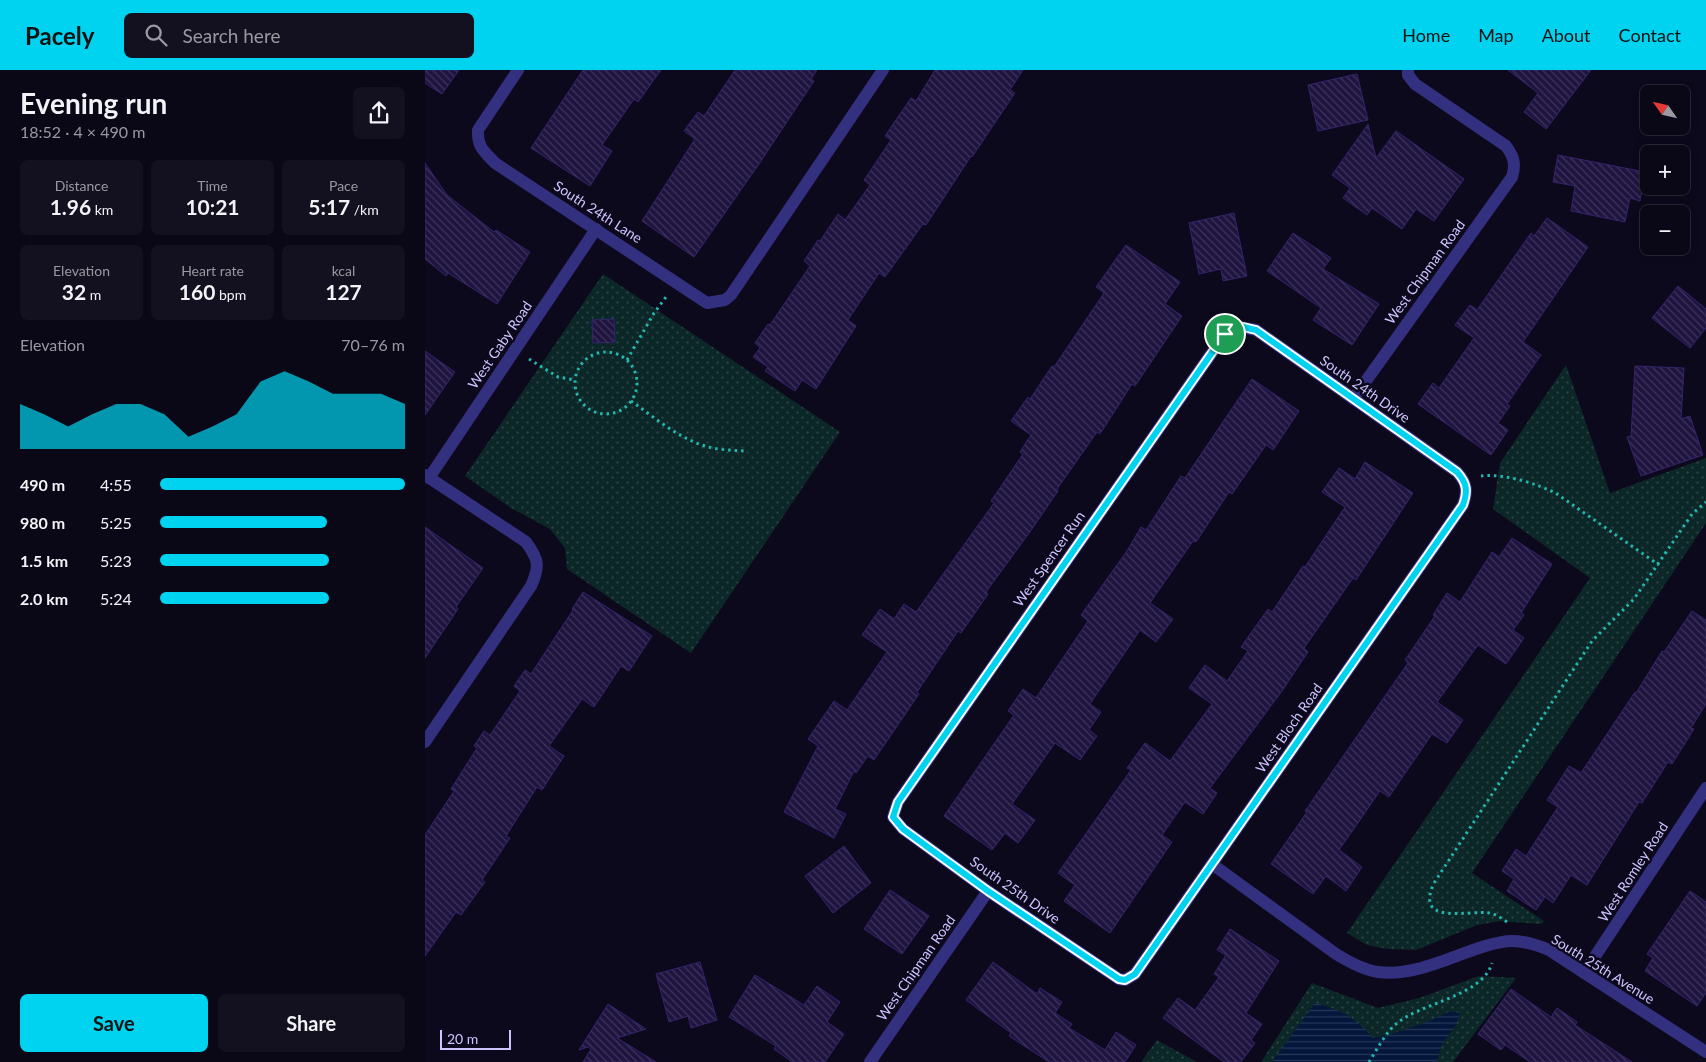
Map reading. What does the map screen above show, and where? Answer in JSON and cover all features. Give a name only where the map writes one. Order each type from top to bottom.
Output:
[{"type":"street","name":"South 24th Lane","points":[[518,70],[478,130],[477,142],[495,163],[707,303],[725,300],[731,295],[883,70]]},
{"type":"street","name":"West Chipman Road","points":[[1353,399],[1512,177],[1515,169],[1515,160],[1506,146],[1415,84],[1408,73]]},
{"type":"street","name":"West Gaby Road","points":[[427,476],[596,229]]},
{"type":"street","name":"South 24th Drive","points":[[1239,326],[1256,330],[1457,472],[1465,482]]},
{"type":"street","name":"West Spencer Run","points":[[893,817],[898,802],[1225,334],[1239,326]]},
{"type":"street","points":[[425,742],[531,586],[538,564],[534,552],[526,542],[427,476]]},
{"type":"street","name":"West Bloch Road","points":[[1125,980],[1135,974],[1463,505],[1466,496],[1465,482]]},
{"type":"street","name":"West Romley Road","points":[[1584,973],[1706,788]]},
{"type":"street","name":"South 25th Drive","points":[[893,817],[903,829],[988,891],[1115,977],[1125,980]]},
{"type":"street","name":"South 25th Avenue","points":[[1212,864],[1336,954],[1355,965],[1378,972],[1397,972],[1427,967],[1497,943],[1510,941],[1535,944],[1549,950],[1706,1052]]},
{"type":"street","name":"West Chipman Road","points":[[870,1062],[988,891]]},
{"type":"path","points":[[627,360],[654,314],[677,282]]},
{"type":"path","points":[[515,350],[558,377],[575,380]]},
{"type":"path","points":[[601,352],[612,352],[627,360],[635,371],[637,381],[636,392],[624,408],[605,414],[595,412],[580,400],[575,380],[583,362],[591,355],[601,352]]},
{"type":"path","points":[[631,401],[668,427],[705,446],[744,451]]},
{"type":"path","points":[[1465,482],[1485,475],[1517,479],[1541,485],[1557,494],[1659,565]]},
{"type":"path","points":[[1509,924],[1499,916],[1490,913],[1444,914],[1431,905],[1428,899],[1429,892],[1593,641],[1634,599],[1692,514],[1706,502]]},
{"type":"path","points":[[1369,1062],[1394,1025],[1408,1015],[1465,990],[1481,980],[1490,968],[1497,943]]},
{"type":"green space","points":[[603,274],[840,432],[691,653],[567,569],[565,548],[550,529],[511,508],[465,476]]},
{"type":"green space","points":[[1566,365],[1610,493],[1706,458],[1706,523],[1472,873],[1544,921],[1541,924],[1500,921],[1477,925],[1416,950],[1388,949],[1367,945],[1347,933],[1590,578],[1493,509],[1500,463]]},
{"type":"green space","points":[[1479,976],[1516,978],[1453,1062],[1261,1062],[1312,983],[1378,1008],[1419,998]]},
{"type":"green space","points":[[1157,1040],[1197,1062],[1141,1062]]},
{"type":"water","points":[[1315,1003],[1333,1008],[1347,1015],[1373,1038],[1386,1036],[1451,1011],[1460,1013],[1456,1025],[1441,1046],[1437,1062],[1272,1062]]},
{"type":"building","points":[[425,70],[459,70],[442,94],[425,83]]},
{"type":"building","points":[[583,70],[661,70],[638,102],[634,99],[602,145],[612,151],[590,186],[531,148]]},
{"type":"building","points":[[735,70],[817,70],[811,79],[814,81],[694,257],[642,221],[695,139],[684,131],[698,112],[704,116]]},
{"type":"building","points":[[935,70],[1023,70],[1010,90],[1015,93],[926,225],[923,224],[885,277],[879,273],[848,320],[856,326],[816,389],[802,380],[795,391],[765,371],[768,367],[753,357],[760,348],[755,343],[768,324],[770,325],[810,266],[804,261],[818,240],[820,241],[838,214],[845,220],[870,185],[864,180],[891,140],[885,136],[911,98],[916,101]]},
{"type":"building","points":[[1508,70],[1591,70],[1546,129],[1524,112],[1538,93]]},
{"type":"building","points":[[1357,74],[1368,120],[1318,131],[1308,85]]},
{"type":"building","points":[[1368,124],[1376,158],[1396,131],[1464,179],[1434,221],[1416,209],[1402,229],[1372,208],[1367,215],[1343,198],[1350,188],[1332,175]]},
{"type":"building","points":[[1558,155],[1640,171],[1640,201],[1630,198],[1625,222],[1571,211],[1575,186],[1553,182]]},
{"type":"building","points":[[425,163],[447,195],[494,232],[496,230],[530,252],[497,304],[448,273],[446,276],[425,259]]},
{"type":"building","points":[[1234,213],[1247,276],[1223,281],[1221,269],[1199,274],[1189,223]]},
{"type":"building","points":[[1547,218],[1588,247],[1523,342],[1541,355],[1507,404],[1510,406],[1498,423],[1508,430],[1491,455],[1418,404],[1433,383],[1439,388],[1474,338],[1455,325],[1470,305],[1477,310],[1531,233],[1534,236]]},
{"type":"building","points":[[1293,233],[1331,258],[1323,269],[1379,304],[1352,345],[1313,320],[1321,308],[1267,271]]},
{"type":"building","points":[[1126,245],[1180,282],[1165,304],[1182,316],[1135,386],[1132,384],[1100,434],[1097,432],[1057,489],[1058,491],[1032,529],[986,592],[988,594],[961,633],[958,631],[917,692],[919,694],[874,760],[868,756],[856,773],[854,771],[835,809],[846,814],[834,838],[784,812],[818,746],[808,739],[834,701],[847,710],[887,652],[862,635],[880,609],[894,619],[904,604],[916,612],[994,503],[991,501],[1023,454],[1020,452],[1031,435],[1011,421],[1028,397],[1030,399],[1052,366],[1054,367],[1104,293],[1096,287]]},
{"type":"building","points":[[1678,286],[1706,309],[1706,328],[1690,348],[1652,318]]},
{"type":"building","points":[[614,319],[615,342],[593,343],[592,320]]},
{"type":"building","points":[[425,351],[455,372],[425,415]]},
{"type":"building","points":[[1635,366],[1684,368],[1681,419],[1690,416],[1703,455],[1641,476],[1627,437],[1631,436]]},
{"type":"building","points":[[1252,379],[1299,411],[1273,450],[1266,445],[1232,494],[1229,492],[1196,542],[1193,541],[1150,603],[1173,619],[1156,642],[1140,630],[1090,704],[1101,712],[1089,730],[1097,736],[1080,760],[1055,743],[1012,804],[1035,820],[1018,843],[1005,833],[992,850],[944,816],[1014,715],[1008,711],[1023,689],[1036,698],[1088,621],[1081,615],[1127,551],[1141,527],[1146,530],[1181,476],[1185,478]]},
{"type":"building","points":[[1365,462],[1413,493],[1356,580],[1353,578],[1304,648],[1308,652],[1282,691],[1210,788],[1217,793],[1203,814],[1185,802],[1162,835],[1172,842],[1110,933],[1064,901],[1075,885],[1058,873],[1131,770],[1127,768],[1145,743],[1170,761],[1212,704],[1189,688],[1205,665],[1227,681],[1248,651],[1241,647],[1268,609],[1272,612],[1345,507],[1322,492],[1339,468],[1355,479]]},
{"type":"building","points":[[425,527],[483,568],[456,607],[458,609],[425,658]]},
{"type":"building","points":[[1512,538],[1552,564],[1521,613],[1524,615],[1513,630],[1524,638],[1506,664],[1478,645],[1437,702],[1463,720],[1447,743],[1432,734],[1389,797],[1380,791],[1339,850],[1362,867],[1346,891],[1326,876],[1313,894],[1271,864],[1307,812],[1305,811],[1408,663],[1405,660],[1435,616],[1433,615],[1447,593],[1460,602],[1492,552],[1499,557]]},
{"type":"building","points":[[583,592],[652,636],[629,671],[621,666],[594,707],[582,699],[549,746],[564,756],[542,790],[537,787],[506,836],[510,838],[482,880],[485,882],[461,915],[456,912],[425,956],[425,835],[454,791],[451,789],[477,748],[474,746],[484,731],[490,735],[520,691],[514,686],[525,670],[531,674]]},
{"type":"building","points":[[1692,611],[1706,620],[1706,704],[1691,728],[1694,729],[1672,764],[1668,762],[1642,803],[1639,802],[1587,885],[1571,875],[1553,903],[1545,897],[1536,910],[1507,891],[1514,879],[1502,871],[1516,849],[1526,856],[1558,807],[1547,800],[1569,766],[1581,773],[1636,693],[1662,651],[1664,652]]},
{"type":"building","points":[[844,846],[871,883],[833,913],[805,876]]},
{"type":"building","points":[[890,890],[929,916],[902,954],[864,929]]},
{"type":"building","points":[[1690,891],[1706,902],[1706,993],[1697,1006],[1645,971],[1653,958],[1647,954]]},
{"type":"building","points":[[1230,929],[1279,961],[1246,1013],[1262,1024],[1251,1040],[1255,1043],[1241,1062],[1224,1062],[1163,1018],[1178,998],[1195,1010],[1219,977],[1214,974],[1226,955],[1217,950]]},
{"type":"building","points":[[700,962],[717,1020],[691,1028],[688,1016],[669,1022],[656,974]]},
{"type":"building","points":[[993,962],[1037,994],[1040,988],[1062,1002],[1055,1013],[1072,1024],[1069,1028],[1105,1050],[1116,1032],[1136,1045],[1125,1062],[1049,1062],[1009,1036],[1011,1033],[966,1000]]},
{"type":"building","points":[[755,975],[804,1005],[817,986],[840,1002],[827,1022],[844,1034],[825,1062],[792,1062],[774,1049],[776,1046],[729,1017]]},
{"type":"building","points":[[1511,989],[1551,1017],[1557,1008],[1577,1022],[1575,1025],[1632,1062],[1530,1062],[1505,1045],[1501,1050],[1478,1034]]},
{"type":"building","points":[[608,1004],[646,1029],[617,1038],[656,1062],[583,1062],[591,1049],[588,1047],[579,1050]]},
{"type":"route","points":[[1239,326],[1256,330],[1457,472],[1467,486],[1466,496],[1463,505],[1135,974],[1125,980],[1115,977],[988,891],[903,829],[893,817],[894,810],[1225,334],[1239,326]]}]
